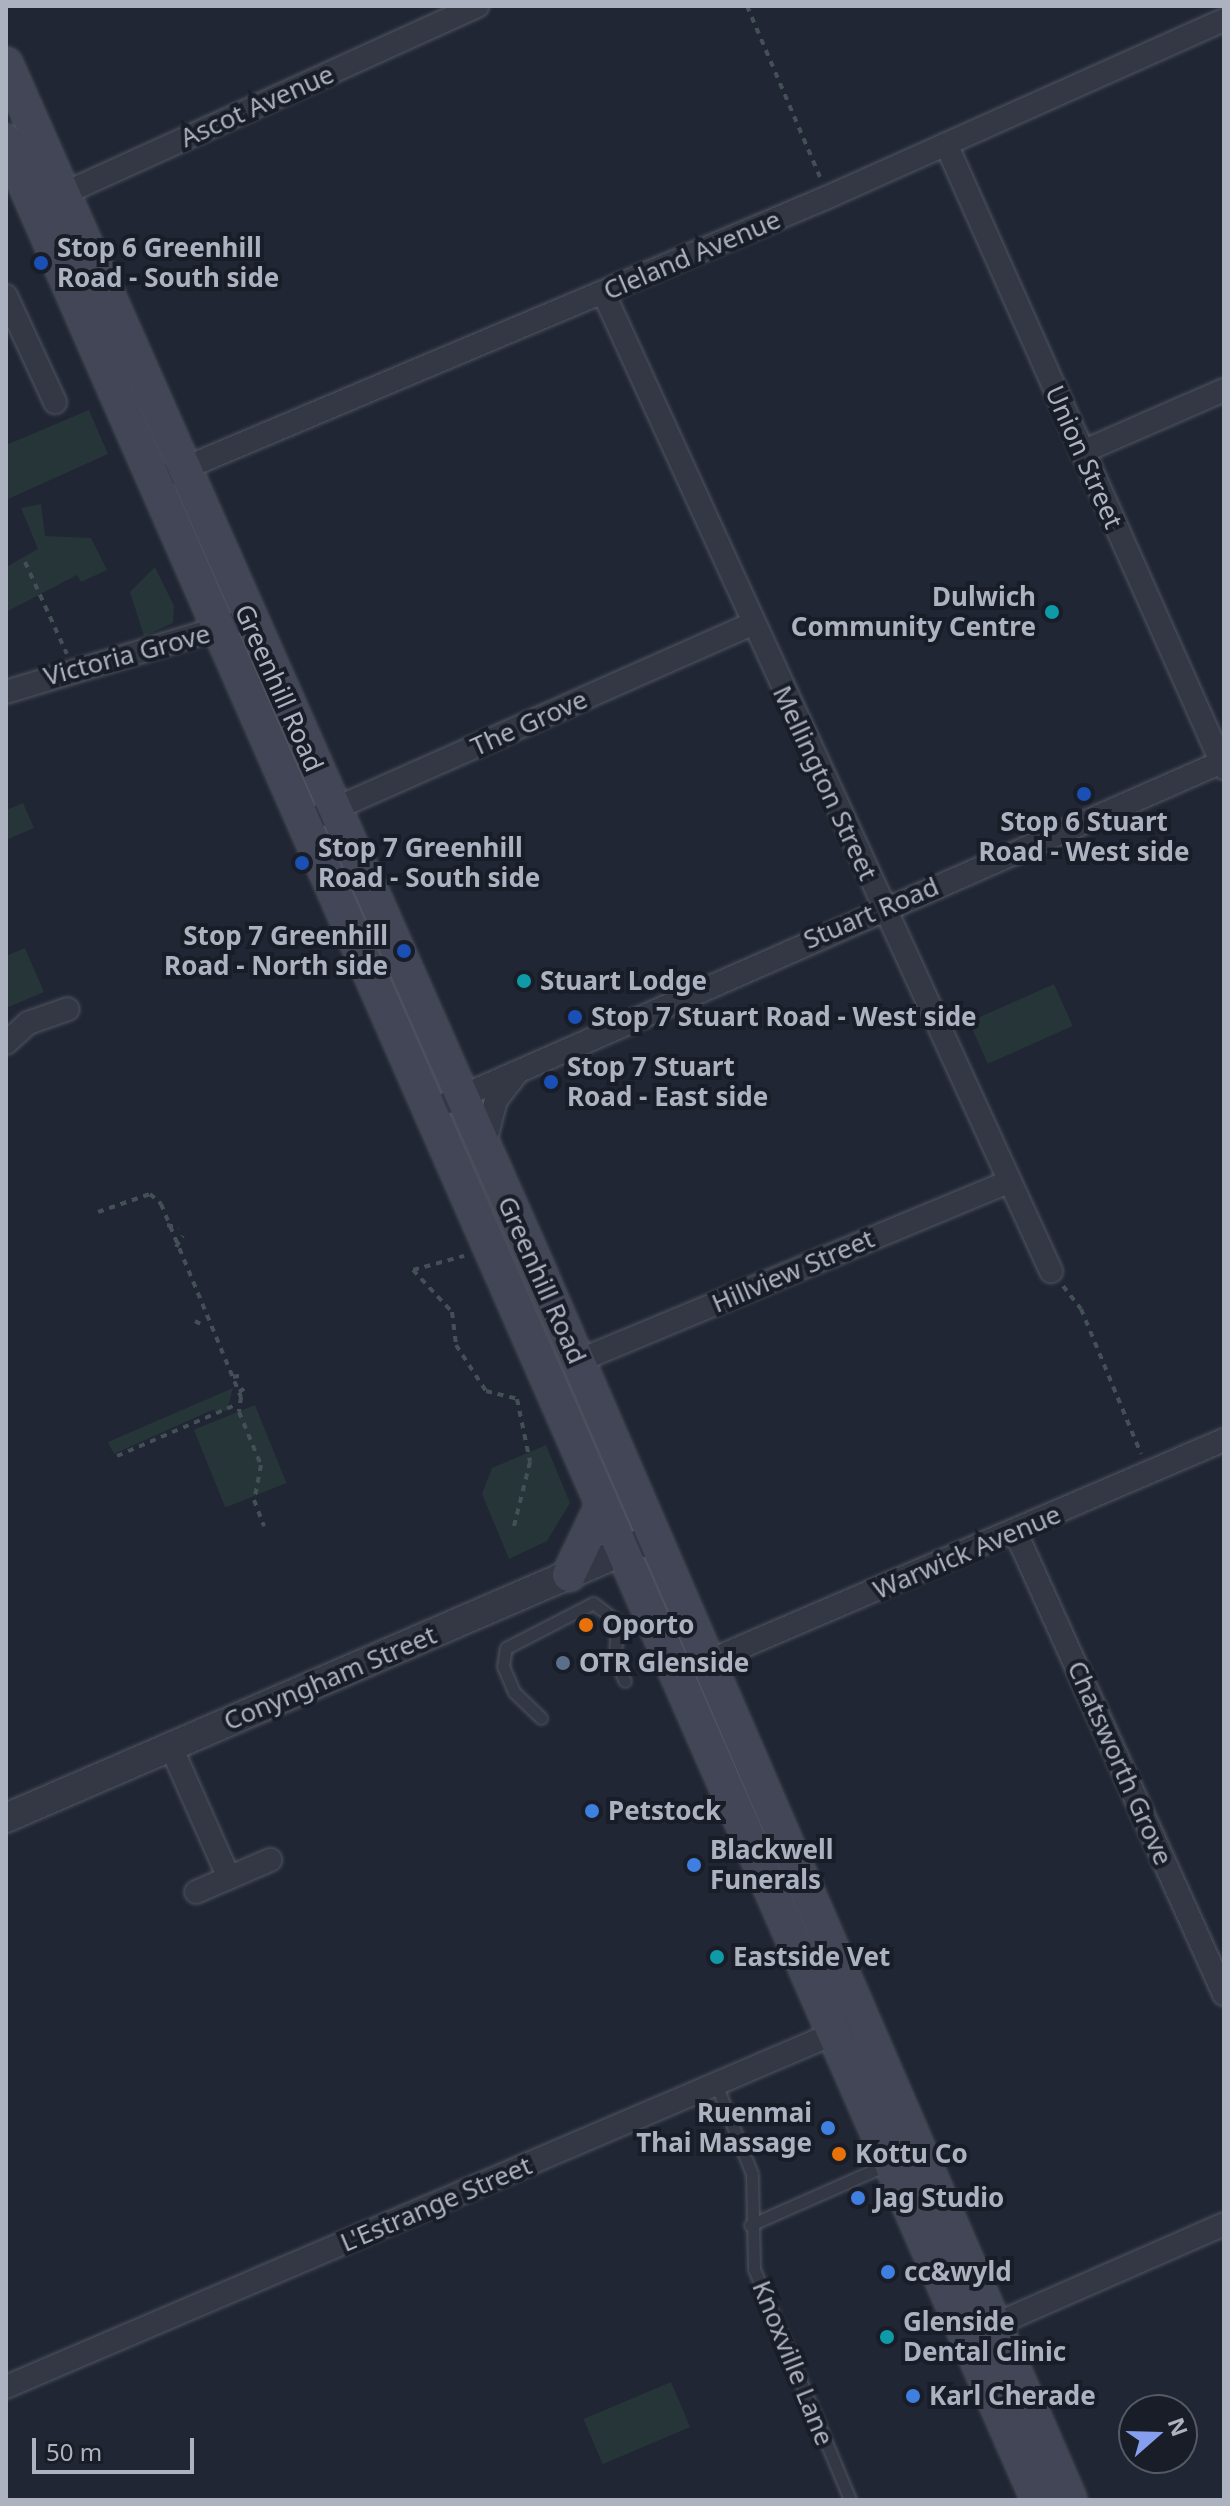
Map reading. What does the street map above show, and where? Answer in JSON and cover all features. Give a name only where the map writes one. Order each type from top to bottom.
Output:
[{"type":"main road","name":"Greenhill Road","points":[[6,64],[50,200],[444,1105],[620,1553],[891,2163],[980,2331]]},
{"type":"main road","name":"Greenhill Road","points":[[6,141],[50,200]]},
{"type":"main road","name":"Greenhill Road","points":[[444,1105],[483,1153],[709,1661],[865,2020],[980,2331],[1049,2493]]},
{"type":"main road","points":[[569,1575],[601,1508]]},
{"type":"main road","points":[[698,1728],[709,1661]]},
{"type":"street","name":"Ascot Avenue","points":[[50,200],[477,6]]},
{"type":"street","name":"Cleland Avenue","points":[[169,475],[828,197],[1224,20]]},
{"type":"street","name":"Union Street","points":[[946,144],[1223,764]]},
{"type":"street","name":"Mellington Street","points":[[603,292],[752,624],[1051,1271]]},
{"type":"street","points":[[6,296],[55,402]]},
{"type":"street","points":[[1082,452],[1224,390]]},
{"type":"street","name":"Victoria Grove","points":[[6,692],[234,623]]},
{"type":"street","name":"The Grove","points":[[318,816],[752,624]]},
{"type":"street","name":"Stuart Road","points":[[444,1105],[882,908],[1223,764]]},
{"type":"street","points":[[6,1043],[28,1023],[68,1009]]},
{"type":"street","name":"Stuart Road","points":[[483,1153],[496,1100],[520,1069]]},
{"type":"street","name":"Hillview Street","points":[[578,1361],[1008,1182]]},
{"type":"street","name":"Warwick Avenue","points":[[709,1661],[1016,1533],[1224,1440]]},
{"type":"street","name":"Chatsworth Grove","points":[[1016,1533],[1224,1994]]},
{"type":"street","name":"Conyngham Street","points":[[6,1818],[655,1538]]},
{"type":"street","points":[[171,1747],[229,1878]]},
{"type":"street","points":[[196,1892],[270,1860]]},
{"type":"street","name":"L'Estrange Street","points":[[6,2387],[865,2020]]},
{"type":"street","points":[[980,2331],[1224,2224]]},
{"type":"lane","points":[[541,1718],[514,1692],[503,1666],[506,1648],[593,1603],[617,1621],[615,1658],[625,1681]]},
{"type":"lane","name":"Knoxville Lane","points":[[716,2084],[752,2174],[750,2225],[754,2269],[774,2325],[850,2500]]},
{"type":"lane","points":[[750,2225],[891,2163]]},
{"type":"path","points":[[747,6],[828,197]]},
{"type":"path","points":[[25,562],[70,660]]},
{"type":"path","points":[[98,1212],[150,1194],[167,1225],[207,1327],[239,1392],[261,1465],[254,1500],[264,1526]]},
{"type":"path","points":[[167,1225],[179,1228]]},
{"type":"path","points":[[176,1247],[183,1236]]},
{"type":"path","points":[[473,1262],[462,1255],[413,1270],[452,1312],[456,1345],[486,1391],[517,1399],[530,1462],[514,1526]]},
{"type":"path","points":[[1051,1271],[1081,1309],[1141,1448],[1142,1475]]},
{"type":"path","points":[[195,1321],[207,1327]]},
{"type":"path","points":[[233,1377],[244,1375]]},
{"type":"path","points":[[239,1392],[248,1386]]},
{"type":"path","points":[[117,1456],[240,1402]]},
{"type":"shaded area","points":[[89,410],[108,454],[6,500],[6,445]]},
{"type":"shaded area","points":[[41,504],[45,536],[91,538],[107,570],[81,582],[77,575],[6,612],[6,567],[38,549],[21,508]]},
{"type":"shaded area","points":[[155,567],[174,606],[173,623],[144,636],[130,592]]},
{"type":"shaded area","points":[[23,803],[34,828],[6,840],[6,810]]},
{"type":"shaded area","points":[[25,948],[44,992],[6,1008],[6,956]]},
{"type":"shaded area","points":[[1054,984],[1073,1026],[988,1064],[969,1022]]},
{"type":"shaded area","points":[[233,1388],[227,1411],[212,1410],[114,1454],[108,1442]]},
{"type":"shaded area","points":[[255,1405],[286,1483],[225,1508],[194,1430]]},
{"type":"shaded area","points":[[546,1445],[570,1503],[547,1541],[509,1559],[482,1494],[492,1468]]},
{"type":"shaded area","points":[[671,2382],[690,2427],[603,2464],[584,2419]]},
{"type":"place","name":"Stop 6 Greenhill Road - South side","points":[[41,263]]},
{"type":"place","name":"Dulwich Community Centre","points":[[1052,612]]},
{"type":"place","name":"Stop 6 Stuart Road - West side","points":[[1084,794]]},
{"type":"place","name":"Stop 7 Greenhill Road - South side","points":[[302,863]]},
{"type":"place","name":"Stop 7 Greenhill Road - North side","points":[[404,951]]},
{"type":"place","name":"Stuart Lodge","points":[[524,981]]},
{"type":"place","name":"Stop 7 Stuart Road - West side","points":[[575,1017]]},
{"type":"place","name":"Stop 7 Stuart Road - East side","points":[[551,1082]]},
{"type":"place","name":"Oporto","points":[[586,1625]]},
{"type":"place","name":"OTR Glenside","points":[[563,1663]]},
{"type":"place","name":"Petstock","points":[[592,1811]]},
{"type":"place","name":"Blackwell Funerals","points":[[694,1865]]},
{"type":"place","name":"Eastside Vet","points":[[717,1957]]},
{"type":"place","name":"Ruenmai Thai Massage","points":[[828,2128]]},
{"type":"place","name":"Kottu Co","points":[[839,2154]]},
{"type":"place","name":"Jag Studio","points":[[858,2198]]},
{"type":"place","name":"cc&wyld","points":[[888,2272]]},
{"type":"place","name":"Glenside Dental Clinic","points":[[887,2337]]},
{"type":"place","name":"Karl Cherade","points":[[913,2396]]}]
